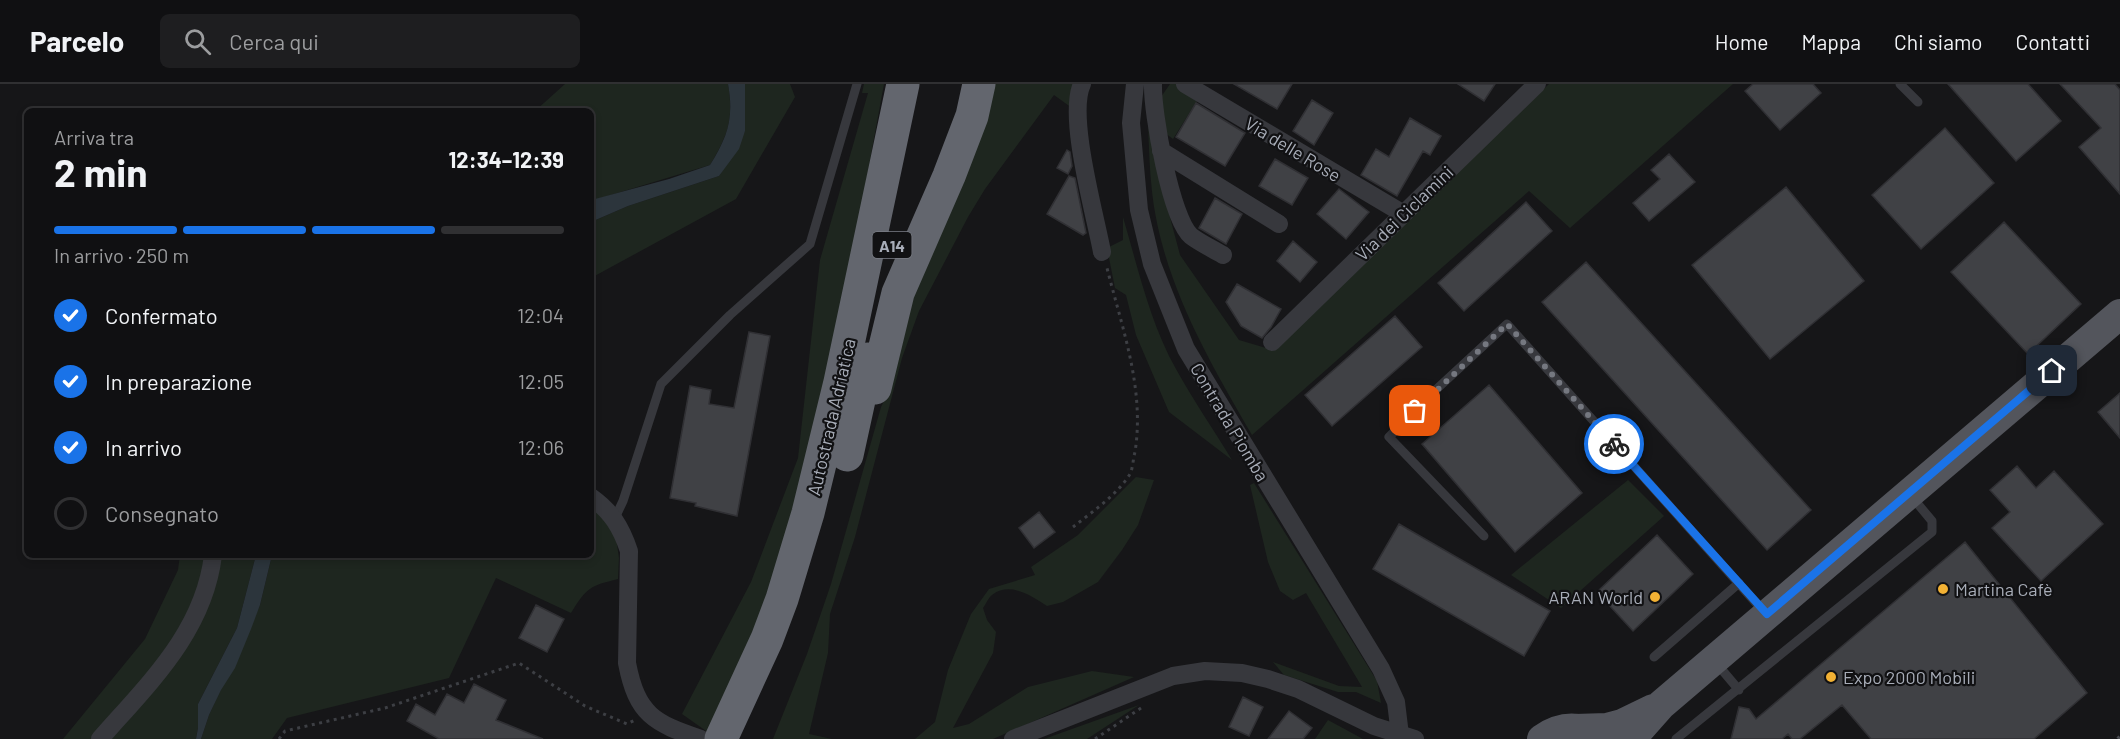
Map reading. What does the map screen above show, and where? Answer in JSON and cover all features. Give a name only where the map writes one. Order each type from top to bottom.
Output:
[{"type":"highway","points":[[880,196],[873,169],[889,84]]},
{"type":"highway","name":"Autostrada Adriatica","points":[[722,739],[748,684],[774,619],[808,513],[838,393],[903,84]]},
{"type":"highway","name":"Autostrada Adriatica","points":[[747,739],[784,655],[810,585],[840,481],[926,84]]},
{"type":"highway","points":[[858,406],[873,395],[898,293],[949,176],[972,116],[979,84]]},
{"type":"main road","points":[[1631,739],[1661,705],[2120,314]]},
{"type":"main road","points":[[1542,739],[1562,729],[1588,734],[1622,724],[1661,705]]},
{"type":"street","points":[[1082,84],[1078,93],[1077,124],[1102,252]]},
{"type":"street","name":"Contrada Piomba","points":[[1135,84],[1131,123],[1139,210],[1152,264],[1186,349],[1381,669],[1396,702],[1405,738]]},
{"type":"street","points":[[1153,84],[1161,151],[1179,213],[1189,235],[1223,255]]},
{"type":"street","name":"Via delle Rose","points":[[1185,84],[1402,213]]},
{"type":"street","name":"Via dei Ciclamini","points":[[1272,342],[1537,84]]},
{"type":"street","points":[[1161,151],[1279,224]]},
{"type":"street","points":[[594,499],[615,518],[629,551],[627,663],[636,696],[647,714],[670,728],[700,739]]},
{"type":"street","points":[[100,739],[179,646],[194,620],[205,592],[212,558]]},
{"type":"street","points":[[1013,739],[1173,676],[1205,671],[1242,673],[1298,688],[1374,726],[1405,738]]},
{"type":"lane","points":[[615,518],[623,501],[661,384],[730,315],[810,243],[857,84]]},
{"type":"lane","points":[[1900,84],[1918,102]]},
{"type":"lane","points":[[1484,536],[1389,437],[1428,397],[1507,324],[1767,614]]},
{"type":"lane","points":[[1676,739],[1932,532],[1932,521],[1909,493]]},
{"type":"lane","points":[[1653,657],[1739,583]]},
{"type":"lane","points":[[1713,660],[1739,690]]},
{"type":"path","points":[[1073,527],[1124,482],[1131,471],[1137,436],[1138,402],[1133,372],[1102,252]]},
{"type":"path","points":[[279,739],[285,731],[385,708],[519,663],[585,706],[607,717],[627,724],[647,714]]},
{"type":"path","points":[[1095,739],[1144,706],[1144,687]]},
{"type":"shaded area","points":[[565,84],[728,84],[730,96],[728,126],[710,165],[594,200],[594,108],[538,108]]},
{"type":"shaded area","points":[[728,84],[745,84],[745,131],[739,149],[719,176],[628,206],[594,221],[595,199],[669,179],[710,165],[728,126],[730,96]]},
{"type":"shaded area","points":[[745,84],[790,84],[795,97],[736,199],[594,276],[594,221],[628,206],[719,176],[745,131]]},
{"type":"shaded area","points":[[864,84],[884,84],[857,231],[804,490],[754,629],[709,733],[682,714],[751,582],[798,458],[820,260],[868,93],[862,93]]},
{"type":"shaded area","points":[[991,84],[1075,84],[1072,108],[1054,95],[985,189],[919,311],[902,358],[855,537],[830,614],[828,653],[809,734],[832,739],[773,739],[807,654],[831,584],[885,399],[909,296]]},
{"type":"shaded area","points":[[1170,84],[1176,84],[1199,98],[1173,139],[1165,133],[1161,97]]},
{"type":"shaded area","points":[[1549,84],[1733,84],[1570,228],[1529,191],[1252,435],[1196,332],[1173,279],[1164,251],[1152,191],[1147,91],[1154,157],[1180,255],[1239,340],[1273,350]]},
{"type":"shaded area","points":[[1123,217],[1145,295],[1167,351],[1189,392],[1232,460],[1169,412],[1136,335],[1126,295],[1115,288],[1107,248],[1123,240]]},
{"type":"shaded area","points":[[1136,477],[1154,480],[1138,525],[1098,582],[1063,602],[1047,606],[1028,594],[1006,589],[989,598],[983,608],[987,620],[996,632],[993,653],[953,728],[969,724],[1028,687],[1092,671],[1134,677],[993,739],[915,739],[935,722],[948,670],[971,614],[989,589],[1035,575],[1031,567],[1078,535]]},
{"type":"shaded area","points":[[1628,480],[1664,516],[1561,608],[1511,575]]},
{"type":"shaded area","points":[[1254,483],[1377,681],[1381,703],[1356,692],[1338,692],[1284,675],[1273,662],[1339,686],[1362,687],[1306,593],[1293,600],[1280,591],[1268,562],[1250,485]]},
{"type":"shaded area","points":[[594,507],[615,531],[619,558],[618,579],[590,589],[571,613],[496,578],[449,678],[287,718],[272,739],[201,739],[209,715],[260,605],[271,558],[594,558]]},
{"type":"shaded area","points":[[180,558],[255,558],[237,628],[198,704],[196,739],[63,739],[145,639],[178,570]]},
{"type":"shaded area","points":[[255,558],[271,558],[260,605],[235,668],[209,715],[201,739],[196,739],[198,704],[237,628]]},
{"type":"shaded area","points":[[1139,705],[1087,739],[1044,739]]},
{"type":"shaded area","points":[[1328,720],[1363,739],[1315,739]]},
{"type":"building","points":[[1234,84],[1292,84],[1277,109]]},
{"type":"building","points":[[1458,84],[1495,84],[1484,101]]},
{"type":"building","points":[[1753,84],[1813,84],[1821,93],[1780,130],[1745,91]]},
{"type":"building","points":[[1948,84],[2028,84],[2061,121],[2016,161]]},
{"type":"building","points":[[2060,84],[2115,84],[2120,90],[2120,194],[2079,147],[2101,128]]},
{"type":"building","points":[[1312,100],[1333,113],[1314,145],[1293,131]]},
{"type":"building","points":[[1196,103],[1245,133],[1225,166],[1176,137]]},
{"type":"building","points":[[1410,118],[1441,136],[1430,155],[1423,151],[1397,196],[1361,175],[1376,149],[1389,157]]},
{"type":"building","points":[[1945,128],[1994,183],[1921,249],[1872,195]]},
{"type":"building","points":[[1067,150],[1070,152],[1072,166],[1068,174],[1057,168]]},
{"type":"building","points":[[1669,154],[1695,182],[1649,221],[1633,203],[1660,179],[1651,170]]},
{"type":"building","points":[[1275,159],[1308,178],[1292,205],[1259,186]]},
{"type":"building","points":[[1069,176],[1075,178],[1086,233],[1083,235],[1047,214]]},
{"type":"building","points":[[1786,187],[1864,281],[1770,359],[1692,265]]},
{"type":"building","points":[[1339,189],[1369,212],[1346,239],[1317,214]]},
{"type":"building","points":[[1215,198],[1242,214],[1226,244],[1199,228]]},
{"type":"building","points":[[1526,202],[1552,231],[1464,311],[1438,283]]},
{"type":"building","points":[[2004,222],[2081,304],[2028,354],[1951,272]]},
{"type":"building","points":[[1293,241],[1317,262],[1300,282],[1277,261]]},
{"type":"building","points":[[1586,262],[1811,510],[1767,550],[1542,302]]},
{"type":"building","points":[[1237,284],[1281,309],[1262,338],[1241,326],[1226,302]]},
{"type":"building","points":[[1395,316],[1422,347],[1332,426],[1305,395]]},
{"type":"building","points":[[749,332],[770,336],[737,516],[695,506],[696,503],[670,498],[690,386],[711,390],[709,404],[734,408]]},
{"type":"building","points":[[1489,385],[1582,493],[1515,552],[1422,444]]},
{"type":"building","points":[[2120,393],[2120,438],[2098,412]]},
{"type":"building","points":[[2017,466],[2036,488],[2054,471],[2103,524],[2041,581],[1992,528],[2010,512],[1990,490]]},
{"type":"building","points":[[1039,512],[1055,532],[1034,548],[1019,528]]},
{"type":"building","points":[[1399,524],[1550,611],[1524,656],[1373,569]]},
{"type":"building","points":[[1657,535],[1693,574],[1633,631],[1597,592]]},
{"type":"building","points":[[1965,542],[2087,693],[2034,739],[1871,739],[1842,705],[1800,739],[1792,739],[1788,734],[1782,739],[1731,739],[1739,707],[1749,709],[1756,719]]},
{"type":"building","points":[[536,605],[564,619],[547,652],[519,638]]},
{"type":"building","points":[[474,684],[506,700],[496,720],[543,739],[439,739],[407,721],[416,704],[435,715],[447,694],[464,703]]},
{"type":"building","points":[[1243,697],[1263,707],[1249,736],[1229,727]]},
{"type":"building","points":[[1289,711],[1312,728],[1303,739],[1268,739]]},
{"type":"way so far","points":[[1415,411],[1507,324],[1614,444]]},
{"type":"place","name":"Martina Cafè","points":[[1943,589]]},
{"type":"place","name":"ARAN World","points":[[1655,597]]},
{"type":"place","name":"Expo 2000 Mobili","points":[[1831,677]]},
{"type":"route","points":[[1614,444],[1767,614],[2052,371]]}]
